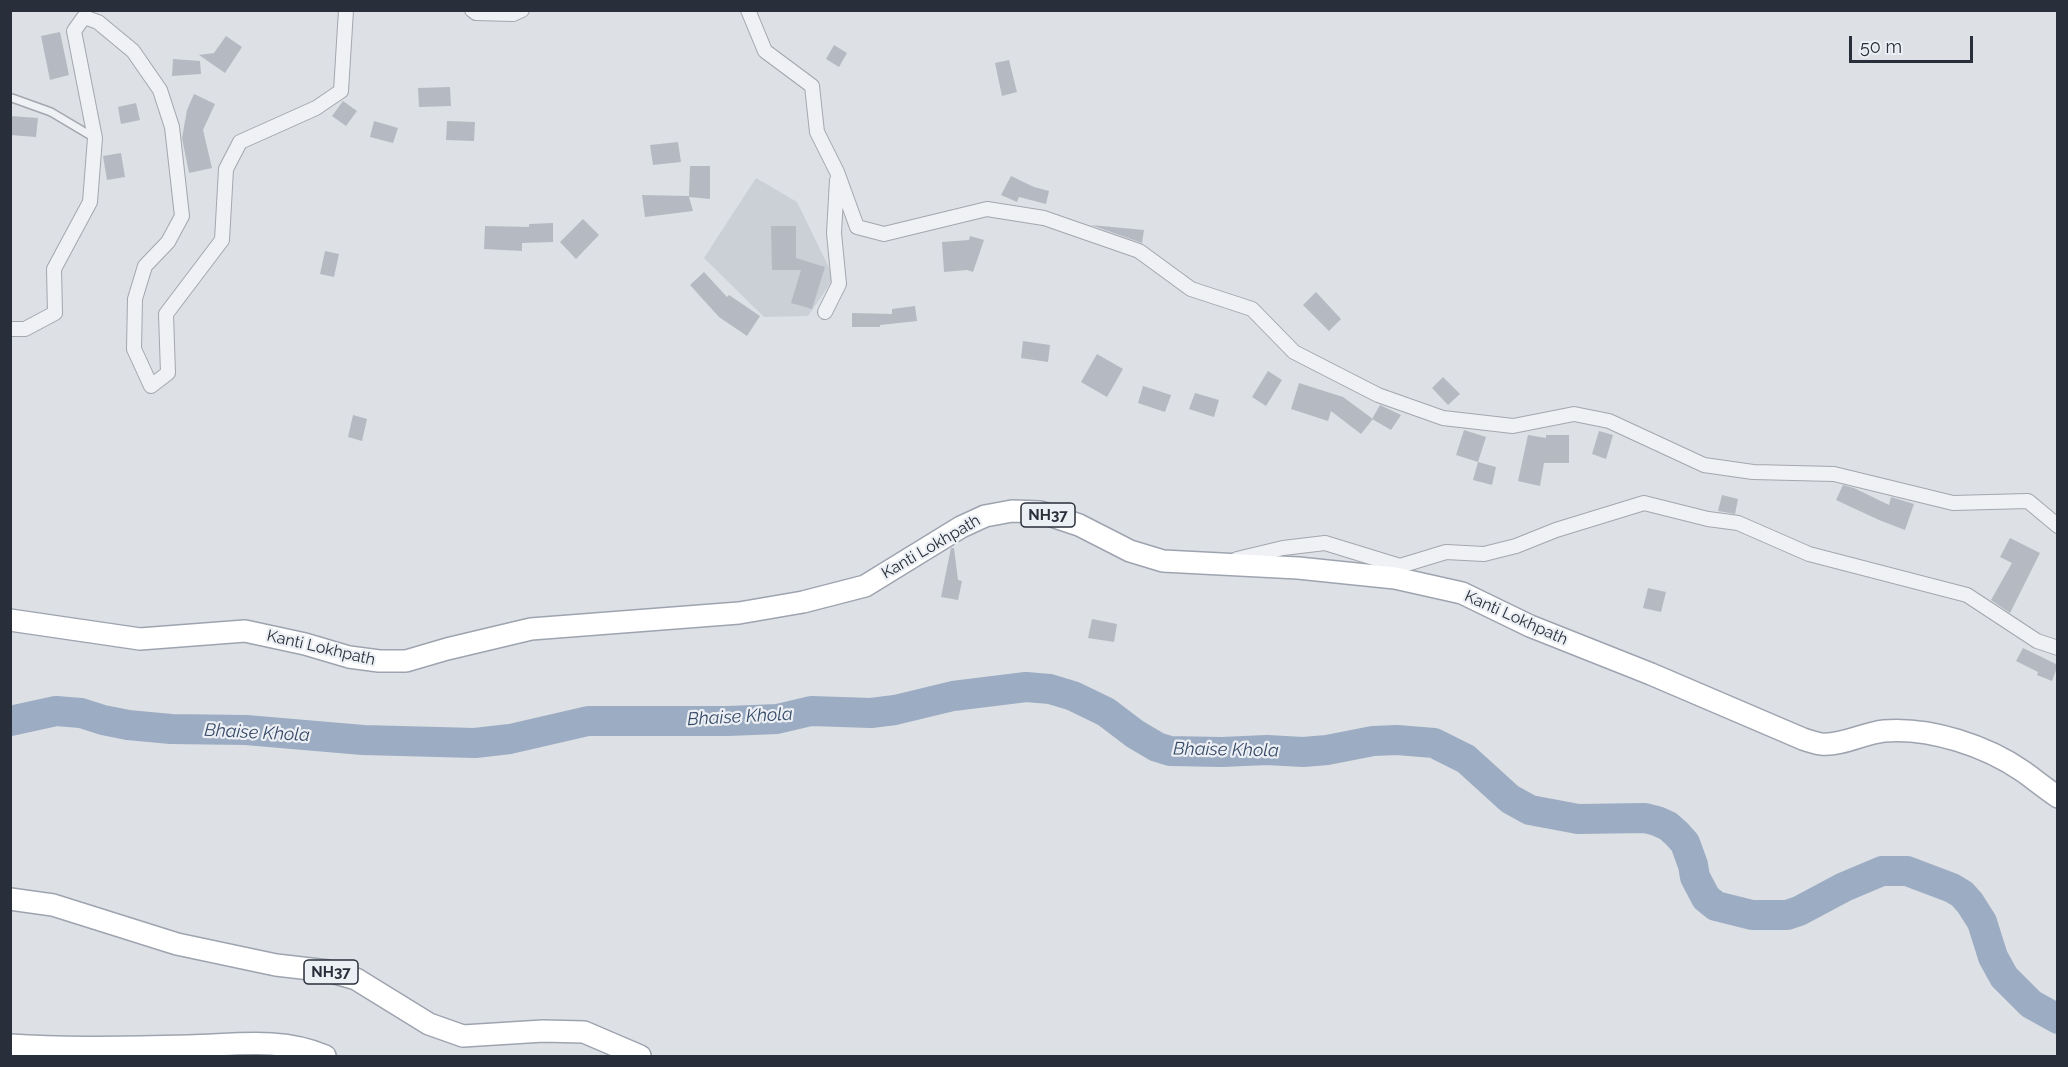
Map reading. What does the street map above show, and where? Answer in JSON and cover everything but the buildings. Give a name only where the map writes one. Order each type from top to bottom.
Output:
[{"type":"main road","name":"Kanti Lokhpath","points":[[10,620],[140,639],[245,631],[305,644],[350,657],[379,662],[406,661],[531,629],[739,613],[803,602],[865,586],[962,527],[985,516],[1012,510],[1040,512],[1079,525],[1130,551],[1163,561],[1298,568],[1395,578],[1462,593],[1530,626],[1662,679],[1803,740],[1822,744],[1883,731],[1909,730],[1933,734],[1960,741],[1999,758],[2024,772],[2058,797]]},
{"type":"main road","name":"NH37","points":[[10,899],[53,905],[177,944],[276,965],[328,971],[356,979],[429,1024],[463,1036],[543,1031],[584,1032],[640,1056]]},
{"type":"main road","points":[[10,1045],[59,1048],[254,1042],[304,1048],[325,1056]]},
{"type":"street","points":[[10,328],[25,328],[55,313],[54,269],[90,202],[95,138],[74,30],[84,17],[98,22],[133,51],[160,90],[172,127],[182,216],[168,242],[145,266],[135,299],[134,349],[151,386],[168,373],[166,314],[222,240],[226,170],[240,142],[316,108],[341,91],[346,10]]},
{"type":"street","points":[[472,10],[476,13],[513,14],[522,10]]},
{"type":"street","points":[[748,10],[765,51],[812,86],[817,132],[837,172],[857,227],[884,234],[987,209],[1044,218],[1139,251],[1191,289],[1252,309],[1294,352],[1378,395],[1443,418],[1513,426],[1574,414],[1609,421],[1704,465],[1753,472],[1834,474],[1953,503],[2028,501],[2058,526]]},
{"type":"street","points":[[825,312],[839,284],[834,233],[837,172]]},
{"type":"street","points":[[1216,564],[1283,548],[1325,543],[1400,566],[1446,552],[1484,554],[1516,546],[1556,530],[1644,503],[1708,519],[1738,523],[1809,554],[1967,595],[2037,640],[2058,648]]},
{"type":"lane","points":[[12,98],[51,112],[95,138]]},
{"type":"shaded area","points":[[756,178],[797,202],[834,278],[808,316],[764,317],[704,258]]},
{"type":"waterway","name":"Bhaise Khola","points":[[10,721],[56,711],[81,713],[128,725],[171,729],[246,730],[363,740],[475,743],[510,739],[588,721],[728,721],[777,719],[811,711],[871,713],[895,710],[953,696],[1026,687],[1050,689],[1073,696],[1106,712],[1157,747],[1170,751],[1303,752],[1373,741],[1434,743],[1466,759],[1510,799],[1530,810],[1578,819],[1645,818],[1668,826],[1685,843],[1695,877],[1706,898],[1716,906],[1752,915],[1787,915],[1882,871],[1907,871],[1952,888],[1970,903],[1982,922],[1993,957],[2004,977],[2031,1004],[2058,1019]]}]
